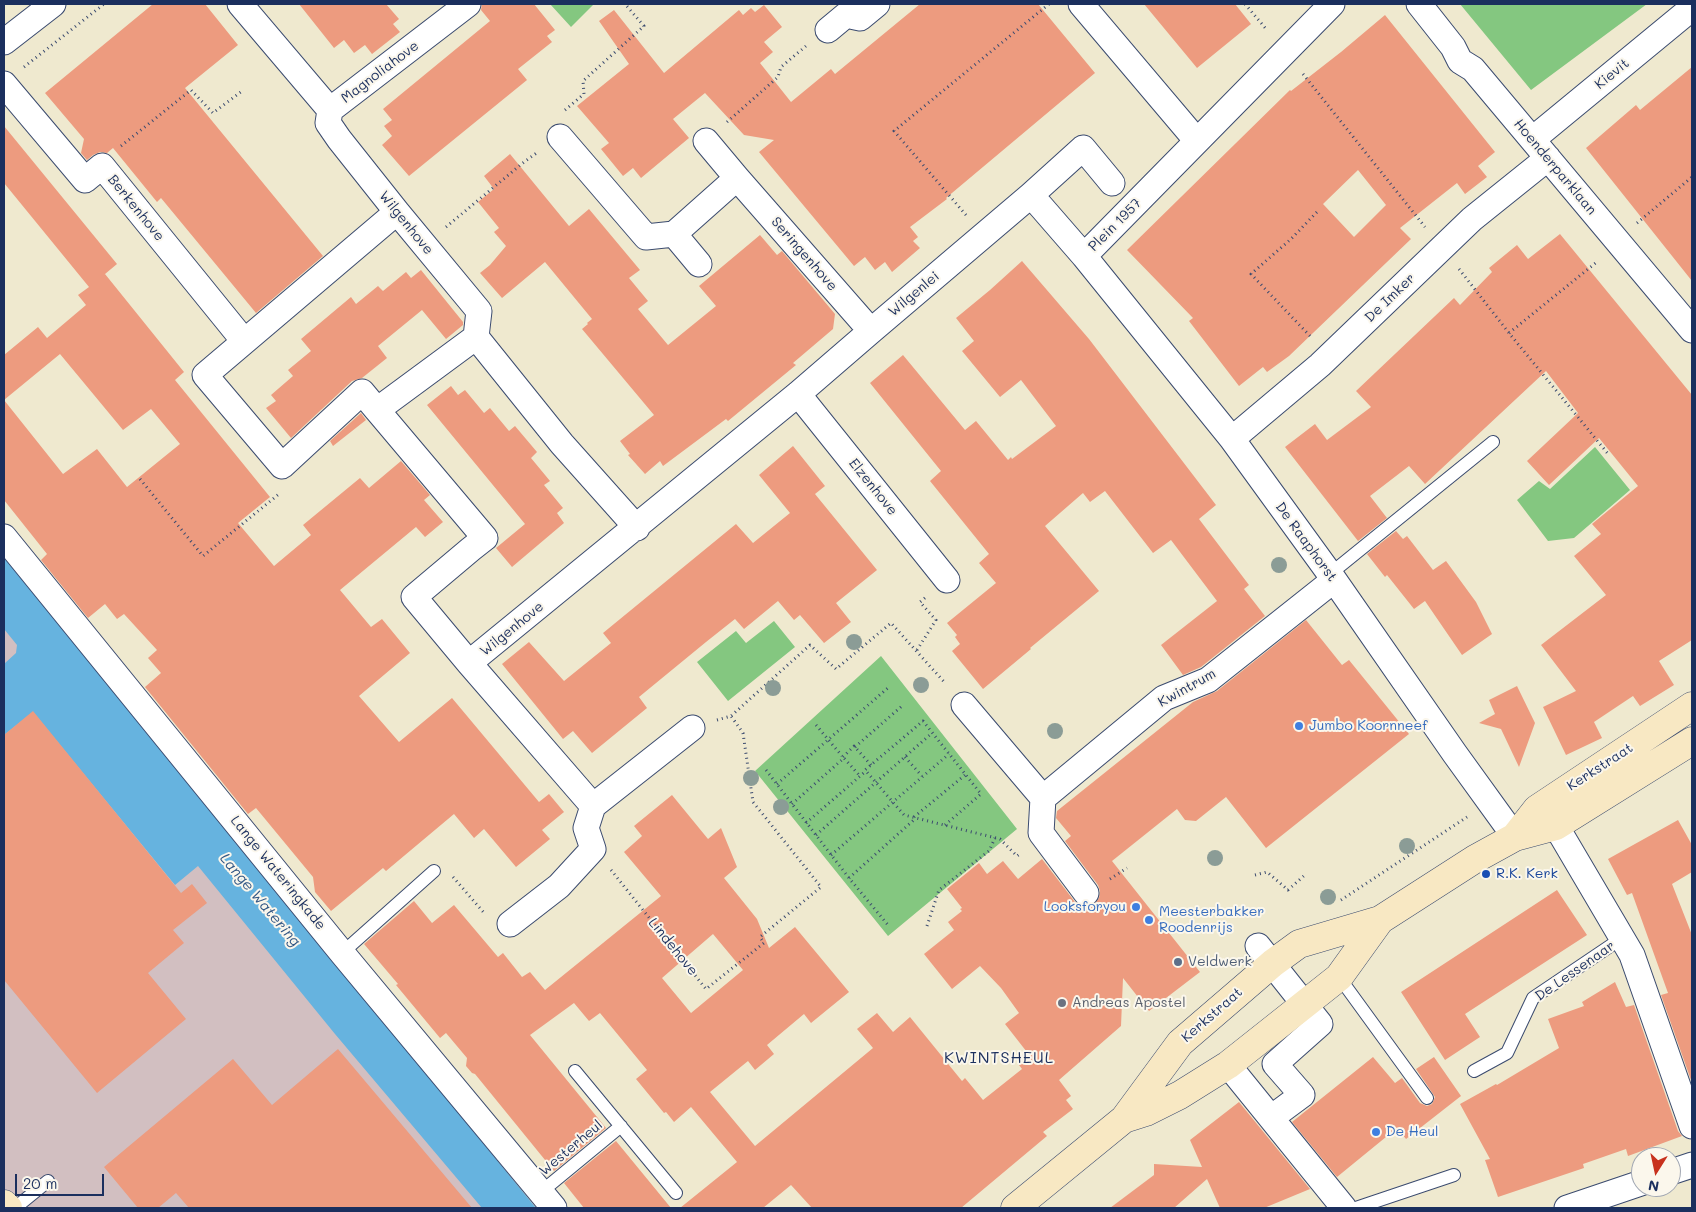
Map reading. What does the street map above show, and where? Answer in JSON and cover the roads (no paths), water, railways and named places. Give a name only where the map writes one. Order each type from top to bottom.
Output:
[{"type":"main road","name":"Kerkstraat","points":[[1515,837],[1537,809],[1692,706]]},
{"type":"main road","name":"Kerkstraat","points":[[1016,1208],[1124,1119],[1180,1043],[1265,955],[1380,920],[1476,859],[1515,837],[1556,826],[1692,741]]},
{"type":"main road","name":"Kerkstraat","points":[[1124,1119],[1146,1112],[1180,1095],[1228,1065],[1339,976],[1380,920]]},
{"type":"main road","points":[[4,1204],[8,1208]]},
{"type":"street","points":[[4,42],[52,4]]},
{"type":"street","name":"Magnoliahove","points":[[240,4],[330,110],[468,4]]},
{"type":"street","points":[[828,30],[846,15],[860,18],[877,4]]},
{"type":"street","points":[[1080,4],[1197,141]]},
{"type":"street","name":"Plein 1957","points":[[1031,195],[1084,256],[1332,4]]},
{"type":"street","name":"Hoenderparklaan","points":[[1419,4],[1453,47],[1460,61],[1473,69],[1692,330]]},
{"type":"street","name":"Kievit","points":[[1540,149],[1692,8]]},
{"type":"street","name":"Berkenhove","points":[[11,77],[85,180],[102,166],[244,341]]},
{"type":"street","name":"Wilgenhove","points":[[330,110],[328,123],[397,212],[479,312],[476,337]]},
{"type":"street","points":[[560,137],[646,237],[674,234],[737,178]]},
{"type":"street","name":"Seringenhove","points":[[706,141],[871,330]]},
{"type":"street","points":[[1031,195],[1083,148],[1112,183]]},
{"type":"street","name":"De Imker","points":[[1232,439],[1330,356],[1472,219],[1540,149]]},
{"type":"street","name":"Wilgenlei","points":[[798,394],[1031,195]]},
{"type":"street","points":[[244,341],[397,212]]},
{"type":"street","points":[[674,234],[699,264]]},
{"type":"street","name":"De Raaphorst","points":[[1084,256],[1232,439],[1332,577],[1515,837]]},
{"type":"street","points":[[377,410],[476,337],[562,444],[637,528]]},
{"type":"street","name":"Wilgenhove","points":[[244,341],[205,375],[282,466],[362,392],[485,538],[414,597],[469,663],[637,528],[798,394]]},
{"type":"street","name":"Elzenhove","points":[[798,394],[947,580]]},
{"type":"street","name":"Lange Wateringkade","points":[[4,537],[342,953],[547,1200]]},
{"type":"street","name":"Kwintrum","points":[[1043,798],[1164,698],[1208,680],[1332,577]]},
{"type":"street","points":[[469,663],[593,806]]},
{"type":"street","points":[[964,705],[1043,798],[1041,833],[1086,893]]},
{"type":"street","points":[[510,924],[559,886],[593,849],[586,828],[593,806],[692,728]]},
{"type":"street","points":[[1556,826],[1627,946],[1692,1126]]},
{"type":"street","points":[[1265,955],[1320,1024],[1275,1064],[1302,1095],[1271,1118]]},
{"type":"street","points":[[1228,1065],[1344,1208]]},
{"type":"street","points":[[1567,1208],[1631,1186]]},
{"type":"lane","points":[[1332,577],[1493,442]]},
{"type":"lane","points":[[342,953],[434,870]]},
{"type":"lane","name":"De Lessenaar","points":[[1474,1070],[1507,1053],[1533,998],[1627,946]]},
{"type":"lane","points":[[1339,976],[1427,1098]]},
{"type":"lane","name":"Westerheul","points":[[575,1071],[676,1193]]},
{"type":"lane","name":"Westerheul","points":[[547,1200],[621,1126]]},
{"type":"lane","points":[[1356,1208],[1454,1176]]},
{"type":"lane","points":[[15,1208],[48,1181]]},
{"type":"water","name":"Lange Watering","points":[[4,554],[536,1208],[482,1208],[335,1034],[198,866],[175,885],[33,712],[4,735],[4,664],[16,653],[17,645],[4,629]]},
{"type":"place","name":"Jumbo Koornneef","points":[[1299,726]]},
{"type":"place","name":"R.K. Kerk","points":[[1486,874]]},
{"type":"place","name":"Looksforyou","points":[[1136,907]]},
{"type":"place","name":"Meesterbakker Roodenrijs","points":[[1149,920]]},
{"type":"place","name":"Veldwerk","points":[[1178,962]]},
{"type":"place","name":"Andreas Apostel","points":[[1062,1003]]},
{"type":"place","name":"De Heul","points":[[1376,1132]]},
{"type":"district","name":"KWINTSHEUL","points":[[999,1058]]}]
